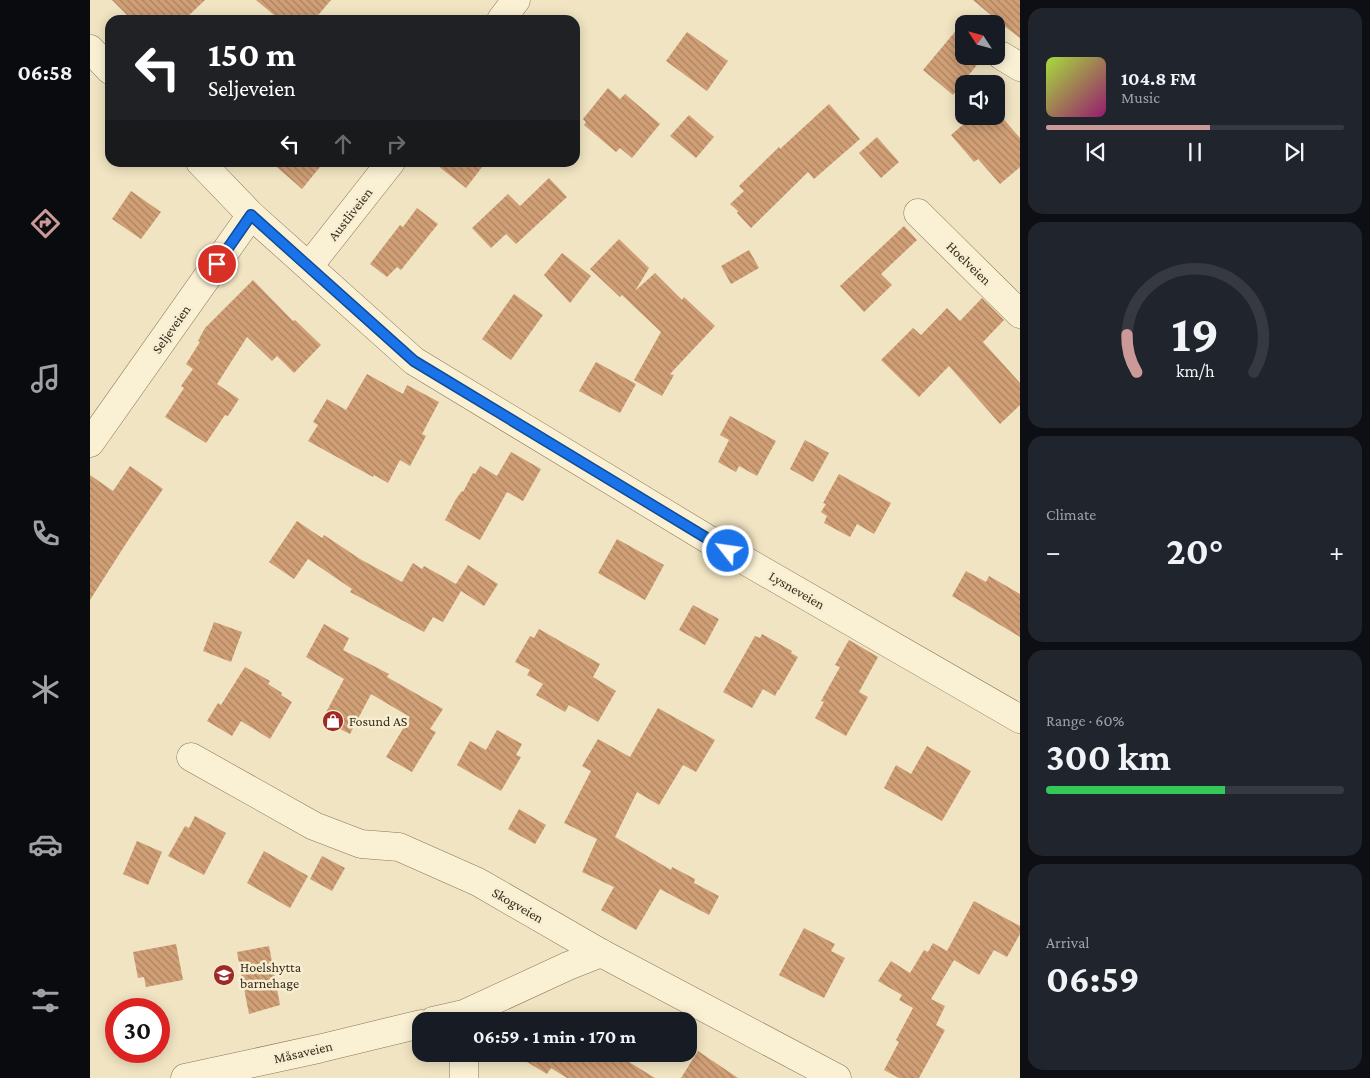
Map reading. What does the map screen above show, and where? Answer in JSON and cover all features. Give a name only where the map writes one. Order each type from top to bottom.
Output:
[{"type":"street","points":[[505,15],[516,0]]},
{"type":"street","points":[[90,49],[105,65]]},
{"type":"street","name":"Lysneveien","points":[[205,167],[251,215],[414,361],[711,541],[1020,720]]},
{"type":"street","name":"Austliveien","points":[[309,266],[387,167]]},
{"type":"street","name":"Hoelveien","points":[[918,213],[1020,314]]},
{"type":"street","name":"Seljeveien","points":[[90,443],[251,215]]},
{"type":"street","name":"Skogveien","points":[[191,757],[314,826],[361,844],[400,847],[478,882],[601,953],[834,1077]]},
{"type":"street","points":[[476,1012],[568,966],[601,953]]},
{"type":"street","name":"Måsaveien","points":[[185,1078],[412,1026]]},
{"type":"street","points":[[464,1062],[464,1078]]},
{"type":"building","points":[[112,0],[205,0],[189,15],[127,15]]},
{"type":"building","points":[[256,0],[331,0],[318,15],[274,15]]},
{"type":"building","points":[[973,0],[1020,0],[1020,38],[1005,27],[1005,15],[991,15]]},
{"type":"building","points":[[687,32],[728,61],[707,91],[666,61]]},
{"type":"building","points":[[955,32],[955,65],[977,65],[969,75],[955,75],[955,92],[953,95],[923,70]]},
{"type":"building","points":[[608,88],[620,99],[625,94],[660,124],[632,158],[620,148],[616,152],[584,125],[586,122],[583,119]]},
{"type":"building","points":[[829,104],[860,139],[814,179],[808,172],[751,228],[730,204],[744,191],[739,186],[779,147],[780,149]]},
{"type":"building","points":[[689,115],[714,137],[696,158],[670,136]]},
{"type":"building","points":[[1005,121],[1020,138],[1020,167],[1000,184],[978,159],[974,162],[951,135],[963,125],[1005,125]]},
{"type":"building","points":[[877,137],[899,162],[881,178],[859,153]]},
{"type":"building","points":[[277,167],[320,167],[302,189]]},
{"type":"building","points":[[439,167],[482,167],[466,188]]},
{"type":"building","points":[[549,178],[567,197],[516,244],[506,234],[491,248],[472,228],[508,194],[520,206]]},
{"type":"building","points":[[131,191],[161,212],[141,239],[112,219]]},
{"type":"building","points":[[417,208],[438,224],[401,270],[397,267],[387,277],[370,264],[400,225],[403,227]]},
{"type":"building","points":[[904,226],[917,240],[881,274],[892,285],[864,312],[840,286]]},
{"type":"building","points":[[619,239],[649,268],[635,291],[655,273],[682,300],[684,297],[715,326],[670,374],[674,375],[662,396],[634,380],[661,332],[622,295],[620,297],[590,269]]},
{"type":"building","points":[[749,250],[759,268],[731,284],[721,266]]},
{"type":"building","points":[[562,253],[591,276],[570,303],[544,275]]},
{"type":"building","points":[[253,280],[293,321],[295,320],[321,345],[294,373],[277,356],[272,361],[247,337],[217,384],[239,399],[228,416],[225,415],[206,443],[165,417],[184,388],[181,386],[193,369],[186,364],[200,342],[198,341],[205,328]]},
{"type":"building","points":[[514,294],[543,315],[511,360],[482,339]]},
{"type":"building","points":[[982,298],[1004,320],[983,342],[1020,383],[1020,405],[1000,424],[949,366],[919,397],[881,360],[913,328],[921,335],[947,308],[960,321]]},
{"type":"building","points":[[596,362],[636,384],[620,413],[579,391]]},
{"type":"building","points":[[367,374],[403,394],[407,385],[439,402],[422,434],[426,436],[410,466],[400,460],[388,483],[374,475],[373,477],[308,441],[318,425],[313,422],[327,399],[346,410]]},
{"type":"building","points":[[730,416],[776,441],[757,476],[739,466],[736,472],[718,462],[729,440],[720,435]]},
{"type":"building","points":[[805,440],[829,453],[813,482],[790,469]]},
{"type":"building","points":[[511,452],[541,469],[523,501],[507,492],[480,540],[445,520],[473,473],[475,474],[480,466],[497,476]]},
{"type":"building","points":[[130,466],[163,489],[90,600],[90,475],[113,491]]},
{"type":"building","points":[[839,474],[891,503],[874,534],[857,524],[850,537],[824,523],[827,516],[821,512],[826,504],[823,503]]},
{"type":"building","points":[[297,521],[322,538],[324,535],[360,559],[402,582],[413,563],[422,569],[424,566],[456,584],[468,565],[498,584],[484,606],[461,591],[443,622],[433,617],[424,632],[350,592],[352,589],[308,559],[294,579],[269,562]]},
{"type":"building","points":[[617,539],[664,565],[645,600],[598,573]]},
{"type":"building","points":[[966,571],[986,582],[989,576],[1020,594],[1020,637],[952,596]]},
{"type":"building","points":[[693,605],[719,619],[705,645],[679,630]]},
{"type":"building","points":[[214,622],[242,632],[231,662],[203,651]]},
{"type":"building","points":[[324,624],[349,638],[343,650],[389,674],[387,677],[443,709],[430,729],[436,732],[412,772],[386,757],[410,717],[371,694],[350,734],[322,720],[344,679],[306,657]]},
{"type":"building","points":[[539,629],[600,664],[593,677],[616,691],[598,722],[569,705],[565,712],[536,695],[543,684],[527,675],[530,670],[515,662],[530,636],[534,638]]},
{"type":"building","points":[[762,634],[792,651],[791,653],[798,657],[775,696],[763,689],[752,708],[723,692],[755,636],[760,638]]},
{"type":"building","points":[[849,640],[878,657],[859,692],[868,697],[846,736],[815,718],[824,702],[821,701],[840,667],[835,665]]},
{"type":"building","points":[[245,667],[270,681],[268,684],[292,702],[270,739],[241,721],[232,736],[207,721],[218,703],[221,705]]},
{"type":"building","points":[[658,708],[715,740],[696,772],[683,765],[659,805],[637,792],[615,837],[671,870],[672,867],[695,879],[694,883],[719,896],[709,915],[660,889],[636,930],[601,910],[614,887],[582,872],[597,839],[564,823],[591,771],[582,766],[598,739],[630,757]]},
{"type":"building","points":[[497,730],[522,744],[516,755],[521,757],[501,791],[457,765],[470,741],[486,750]]},
{"type":"building","points":[[927,746],[971,771],[942,821],[884,788],[896,765],[911,774]]},
{"type":"building","points":[[519,809],[546,825],[535,844],[508,829]]},
{"type":"building","points":[[195,816],[226,833],[204,875],[168,856],[185,826],[189,828]]},
{"type":"building","points":[[137,841],[162,852],[148,885],[123,874]]},
{"type":"building","points":[[264,851],[308,876],[290,908],[247,883]]},
{"type":"building","points":[[322,856],[345,868],[332,891],[310,879]]},
{"type":"building","points":[[974,901],[1020,926],[1020,934],[1007,957],[994,950],[979,975],[954,960],[931,999],[945,1006],[936,1025],[945,1030],[919,1078],[899,1078],[884,1070],[899,1042],[896,1040],[913,1008],[899,1000],[902,995],[878,981],[891,961],[910,973],[924,950],[928,952],[933,943],[947,951]]},
{"type":"building","points":[[804,928],[835,944],[831,951],[845,958],[824,998],[779,975]]},
{"type":"building","points":[[176,944],[183,980],[146,987],[144,977],[138,978],[133,952]]},
{"type":"building","points":[[269,946],[280,1005],[249,1014],[237,952]]},
{"type":"building","points":[[698,1051],[738,1078],[681,1078],[691,1062],[697,1062]]},
{"type":"building","points":[[527,1062],[629,1062],[655,1078],[567,1078],[551,1068],[547,1074]]},
{"type":"place","name":"Fosund AS","points":[[333,721]]},
{"type":"place","name":"Hoelshytta barnehage","points":[[224,975]]},
{"type":"route","points":[[217,264],[251,215],[414,361],[728,551]]}]
